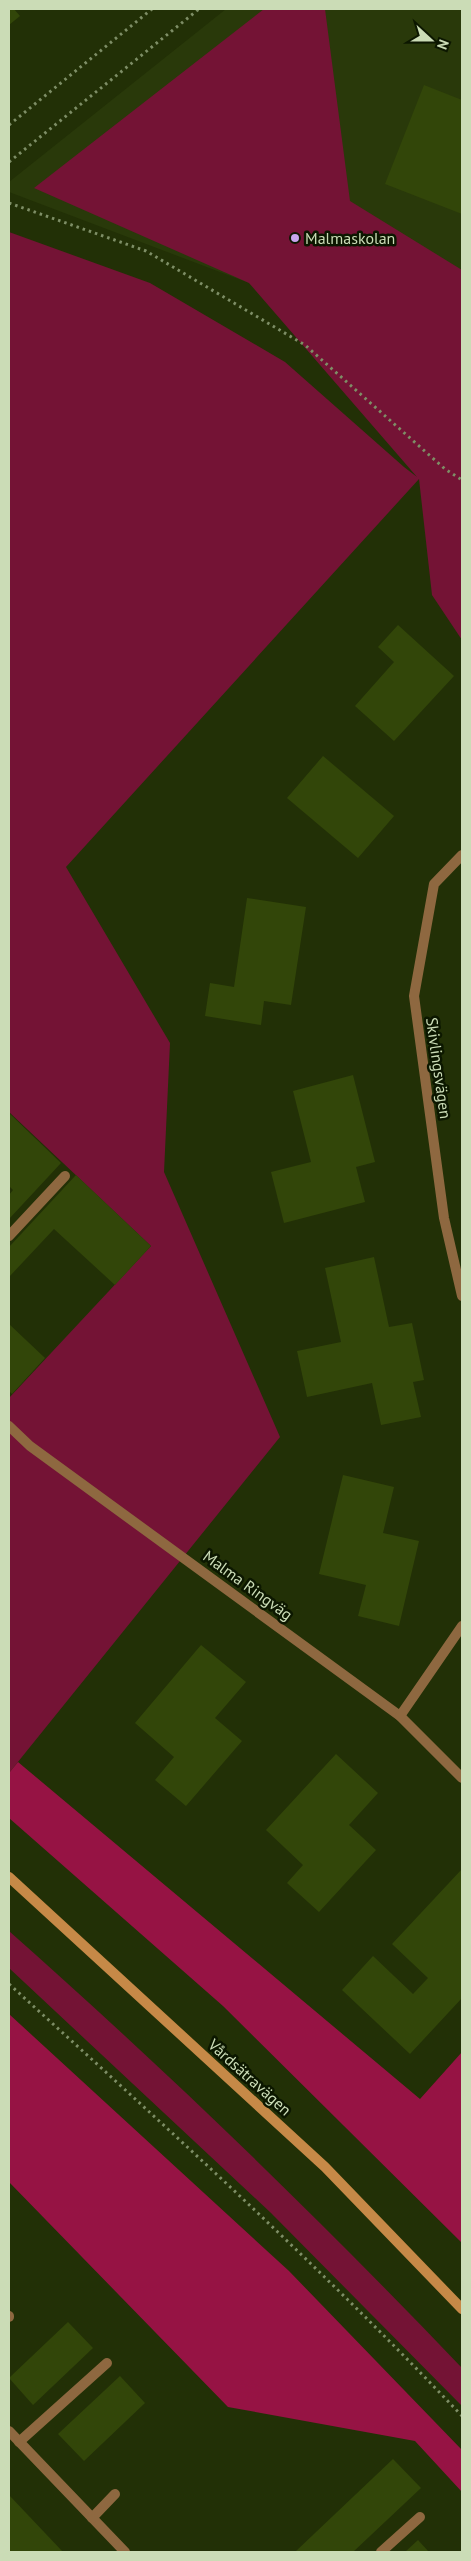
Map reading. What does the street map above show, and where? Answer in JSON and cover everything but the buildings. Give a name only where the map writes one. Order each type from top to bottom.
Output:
[{"type":"main road","name":"Vårdsätravägen","points":[[9,1877],[326,2167],[462,2309]]},
{"type":"street","name":"Skivlingsvägen","points":[[462,855],[434,884],[414,996],[444,1218],[462,1296]]},
{"type":"street","points":[[9,1236],[65,1176]]},
{"type":"street","name":"Malma Ringväg","points":[[9,1426],[30,1446],[400,1716],[462,1778]]},
{"type":"street","points":[[400,1716],[462,1626]]},
{"type":"street","points":[[19,2442],[107,2363]]},
{"type":"street","points":[[9,2431],[125,2552]]},
{"type":"street","points":[[92,2518],[115,2494]]},
{"type":"street","points":[[381,2552],[420,2517]]},
{"type":"path","points":[[9,125],[152,9]]},
{"type":"path","points":[[9,162],[199,9]]},
{"type":"path","points":[[9,203],[146,251],[305,345],[445,469],[462,480]]},
{"type":"path","points":[[9,1984],[167,2128],[408,2359],[462,2416]]},
{"type":"shaded area","name":"Malmaskolan","points":[[226,9],[462,9],[462,458],[249,283],[9,192],[9,182]]},
{"type":"shaded area","points":[[264,9],[325,9],[350,201],[462,270],[462,640],[432,595],[419,479],[66,867],[170,1043],[164,1172],[280,1437],[9,1773],[9,1398],[151,1246],[9,1112],[9,232],[150,283],[285,362],[417,477],[249,283],[34,188]]},
{"type":"shaded area","points":[[18,1762],[420,2099],[462,2052],[462,2243],[223,2006],[9,1818],[9,1773]]},
{"type":"shaded area","points":[[9,1931],[183,2090],[352,2255],[462,2368],[462,2406],[271,2213],[9,1968]]},
{"type":"shaded area","points":[[9,2014],[289,2271],[462,2450],[462,2492],[415,2441],[228,2407],[9,2182]]},
{"type":"place","name":"Malmaskolan","points":[[295,238]]}]
